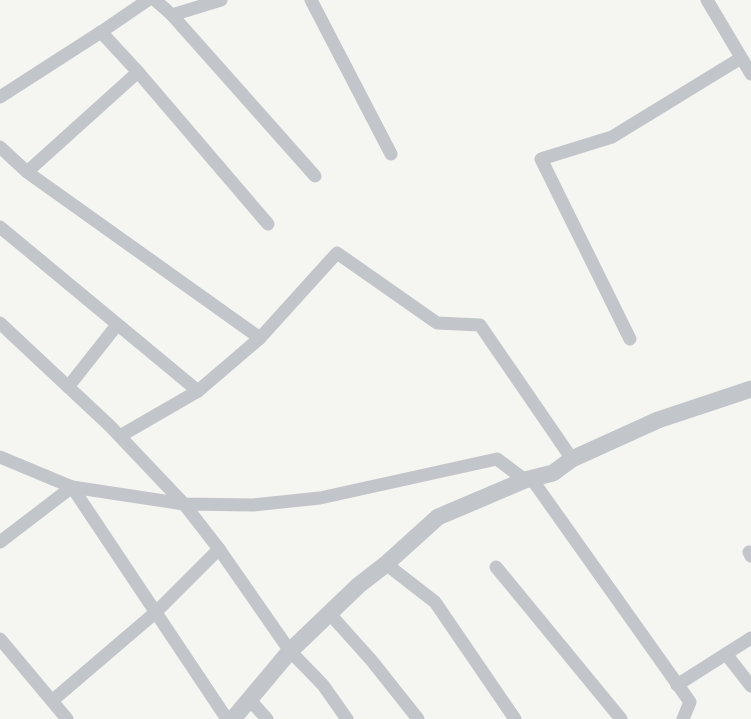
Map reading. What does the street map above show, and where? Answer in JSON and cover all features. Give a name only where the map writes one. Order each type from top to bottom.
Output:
[{"type":"street","points":[[0,97],[148,0]]},
{"type":"street","points":[[155,0],[172,15],[315,176]]},
{"type":"street","points":[[172,15],[221,0]]},
{"type":"street","points":[[312,0],[391,154]]},
{"type":"street","points":[[630,339],[541,159],[612,137],[748,66],[707,0]]},
{"type":"street","points":[[101,32],[138,72],[268,224]]},
{"type":"street","points":[[27,172],[138,72]]},
{"type":"street","points":[[0,147],[27,172],[260,338]]},
{"type":"street","points":[[0,227],[198,391]]},
{"type":"street","points":[[120,436],[198,391],[260,338],[337,253],[437,322],[480,325],[572,459]]},
{"type":"street","points":[[0,323],[120,436],[184,504],[219,549],[290,651],[323,685],[347,719]]},
{"type":"street","points":[[68,387],[117,325]]},
{"type":"street","points":[[233,719],[290,651],[359,585],[386,564],[438,517],[528,479],[553,473],[572,459],[658,420],[751,389]]},
{"type":"street","points":[[0,457],[72,487],[184,504],[253,505],[320,498],[497,459],[528,479],[690,702],[683,719]]},
{"type":"street","points":[[0,542],[72,487]]},
{"type":"street","points":[[72,487],[227,719]]},
{"type":"street","points":[[53,700],[156,612],[219,549]]},
{"type":"street","points":[[386,564],[435,602],[515,719]]},
{"type":"street","points":[[496,567],[621,719]]},
{"type":"street","points":[[329,613],[372,661],[418,719]]},
{"type":"street","points":[[677,685],[751,638]]},
{"type":"street","points":[[0,640],[53,700],[67,719]]},
{"type":"street","points":[[726,654],[751,686]]},
{"type":"street","points":[[249,699],[267,719]]}]
